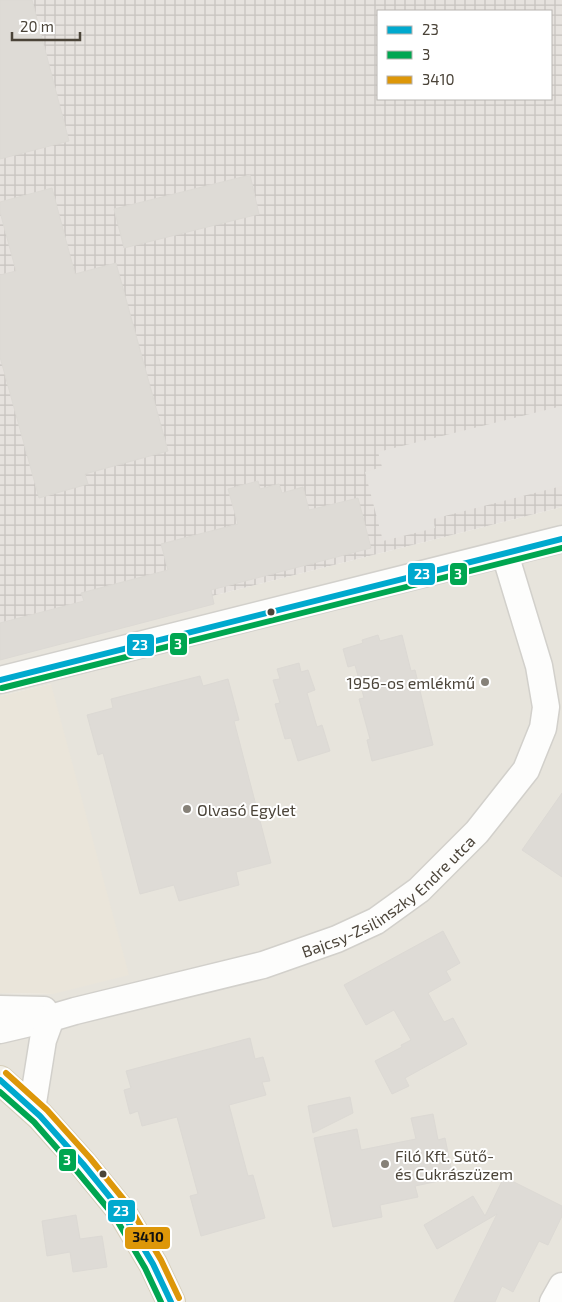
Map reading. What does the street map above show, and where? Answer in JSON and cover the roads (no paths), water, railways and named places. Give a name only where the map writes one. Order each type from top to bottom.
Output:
[{"type":"main road","points":[[0,1080],[32,1109],[83,1164],[122,1212],[153,1264],[171,1302]]},
{"type":"street","points":[[0,680],[562,539]]},
{"type":"street","name":"Bajcsy-Zsilinszky Endre utca","points":[[0,1030],[263,965],[330,942],[376,921],[419,890],[476,832],[526,770],[542,728],[546,707],[539,666],[506,554]]},
{"type":"street","points":[[0,1009],[63,1015]]},
{"type":"street","points":[[32,1109],[43,1040],[63,1015]]},
{"type":"street","points":[[553,1302],[562,1286]]},
{"type":"place","name":"1956-os emlékmű","points":[[485,682]]},
{"type":"place","name":"Olvasó Egylet","points":[[187,809]]},
{"type":"place","name":"Filó Kft. Sütő- és Cukrászüzem","points":[[385,1164]]}]
